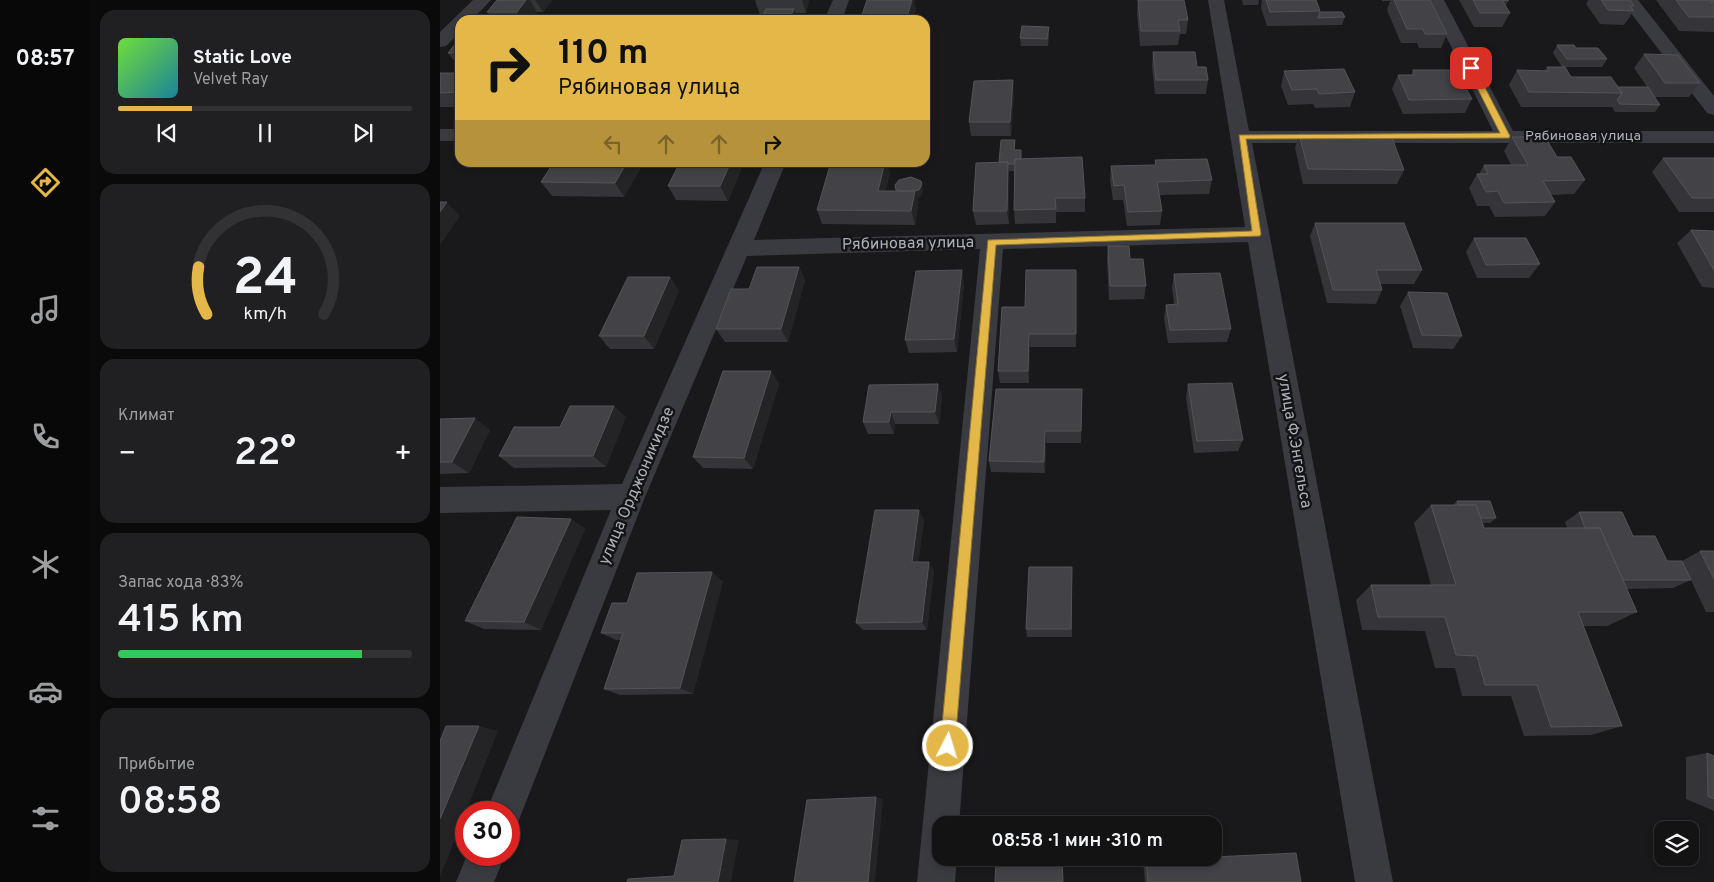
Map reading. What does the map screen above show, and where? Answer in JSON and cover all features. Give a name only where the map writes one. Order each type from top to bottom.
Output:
[{"type":"street","points":[[467,15],[483,0]]},
{"type":"street","points":[[836,15],[841,0]]},
{"type":"street","name":"улица Ф.Энгельса","points":[[1216,0],[1374,882]]},
{"type":"street","points":[[1436,0],[1506,136]]},
{"type":"street","points":[[1629,0],[1714,109]]},
{"type":"street","points":[[440,42],[455,27]]},
{"type":"street","points":[[440,135],[455,135]]},
{"type":"street","name":"Рябиновая улица","points":[[1242,137],[1714,137]]},
{"type":"street","name":"улица Орджоникидзе","points":[[508,801],[631,497],[774,167]]},
{"type":"street","name":"Рябиновая улица","points":[[738,248],[1257,234]]},
{"type":"street","points":[[936,882],[992,242]]},
{"type":"street","points":[[440,500],[631,497]]},
{"type":"street","points":[[475,882],[482,866]]},
{"type":"building","points":[[497,0],[526,0],[517,12],[487,12]]},
{"type":"building","points":[[867,0],[912,0],[908,15],[862,15]]},
{"type":"building","points":[[1138,0],[1184,0],[1188,20],[1178,20],[1180,31],[1141,31]]},
{"type":"building","points":[[1266,0],[1316,0],[1320,11],[1270,12]]},
{"type":"building","points":[[1394,0],[1430,0],[1447,34],[1425,34],[1423,29],[1407,29]]},
{"type":"building","points":[[1473,0],[1502,0],[1510,13],[1480,13]]},
{"type":"building","points":[[1601,0],[1630,0],[1634,6],[1630,6],[1634,11],[1608,10]]},
{"type":"building","points":[[1676,0],[1714,0],[1714,2],[1711,2],[1714,5],[1714,17],[1689,17]]},
{"type":"building","points":[[766,9],[794,9],[791,15],[763,15]]},
{"type":"building","points":[[1320,12],[1342,12],[1345,17],[1318,18]]},
{"type":"building","points":[[1022,26],[1049,27],[1047,39],[1020,38]]},
{"type":"building","points":[[455,44],[455,52],[448,53]]},
{"type":"building","points":[[1557,45],[1574,45],[1576,48],[1598,48],[1607,59],[1567,59]]},
{"type":"building","points":[[1153,52],[1195,52],[1197,67],[1206,67],[1208,80],[1156,80]]},
{"type":"building","points":[[1644,54],[1678,55],[1700,83],[1665,83]]},
{"type":"building","points":[[1547,67],[1565,67],[1571,77],[1611,77],[1622,93],[1529,92],[1517,70],[1549,71]]},
{"type":"building","points":[[1344,69],[1355,92],[1319,94],[1317,89],[1292,90],[1284,71]]},
{"type":"building","points":[[1413,70],[1456,70],[1472,99],[1409,100],[1398,75],[1415,75]]},
{"type":"building","points":[[440,73],[455,73],[455,92],[440,93]]},
{"type":"building","points":[[1013,80],[1010,122],[969,122],[974,81]]},
{"type":"building","points":[[1618,87],[1648,87],[1660,105],[1620,104],[1617,100],[1622,93]]},
{"type":"building","points":[[1299,134],[1391,135],[1404,170],[1308,169]]},
{"type":"building","points":[[1512,137],[1545,137],[1557,157],[1571,157],[1585,180],[1543,181],[1555,202],[1504,203],[1498,191],[1486,192],[1477,174],[1488,174],[1484,165],[1528,165]]},
{"type":"building","points":[[1001,140],[1015,140],[1014,150],[1021,150],[1021,159],[1015,159],[1014,164],[999,162]]},
{"type":"building","points":[[1082,157],[1085,198],[1055,198],[1056,209],[1014,210],[1015,159]]},
{"type":"building","points":[[1663,158],[1714,158],[1714,198],[1692,198]]},
{"type":"building","points":[[1207,159],[1212,180],[1157,182],[1162,211],[1128,212],[1124,185],[1114,186],[1111,166],[1156,165],[1155,160]]},
{"type":"building","points":[[1008,162],[1007,211],[973,211],[976,163]]},
{"type":"building","points":[[551,167],[624,167],[615,183],[541,182]]},
{"type":"building","points":[[678,167],[729,167],[720,186],[668,186]]},
{"type":"building","points":[[830,167],[884,167],[878,191],[915,191],[911,211],[817,210]]},
{"type":"building","points":[[911,177],[921,181],[922,184],[919,190],[896,190],[895,185],[899,180]]},
{"type":"building","points":[[440,202],[447,202],[440,212]]},
{"type":"building","points":[[1315,223],[1404,223],[1422,270],[1376,270],[1382,290],[1333,290]]},
{"type":"building","points":[[1691,230],[1714,231],[1714,270]]},
{"type":"building","points":[[1474,238],[1526,238],[1540,264],[1486,265]]},
{"type":"building","points":[[1108,246],[1129,246],[1130,259],[1143,259],[1146,286],[1110,286]]},
{"type":"building","points":[[757,267],[799,267],[781,329],[716,329],[731,289],[749,289]]},
{"type":"building","points":[[962,270],[954,339],[905,340],[916,271]]},
{"type":"building","points":[[1026,270],[1076,270],[1076,334],[1029,334],[1028,371],[998,371],[1002,307],[1025,307]]},
{"type":"building","points":[[1220,273],[1231,329],[1170,330],[1166,305],[1178,304],[1174,274]]},
{"type":"building","points":[[628,277],[670,277],[644,336],[599,336]]},
{"type":"building","points":[[1408,292],[1447,293],[1462,336],[1422,335]]},
{"type":"building","points":[[723,371],[771,371],[744,458],[693,457]]},
{"type":"building","points":[[1232,383],[1243,440],[1197,441],[1188,384]]},
{"type":"building","points":[[938,384],[935,412],[891,412],[889,422],[863,422],[869,385]]},
{"type":"building","points":[[996,389],[1082,389],[1081,431],[1045,431],[1044,462],[989,461]]},
{"type":"building","points":[[570,406],[614,406],[593,456],[499,456],[514,427],[560,427]]},
{"type":"building","points":[[475,418],[452,462],[440,462],[440,419]]},
{"type":"building","points":[[1457,501],[1490,501],[1496,518],[1481,518],[1476,505],[1458,505]]},
{"type":"building","points":[[1431,505],[1476,505],[1484,528],[1600,528],[1637,612],[1578,612],[1622,726],[1551,727],[1537,685],[1485,685],[1477,656],[1456,655],[1445,617],[1378,617],[1371,585],[1456,585]]},
{"type":"building","points":[[875,510],[919,510],[912,562],[929,562],[922,622],[856,623]]},
{"type":"building","points":[[1579,512],[1622,512],[1633,536],[1655,536],[1667,561],[1682,561],[1691,580],[1623,580],[1600,528],[1585,528]]},
{"type":"building","points":[[517,517],[571,519],[524,622],[465,621]]},
{"type":"building","points":[[1700,551],[1714,551],[1714,579]]},
{"type":"building","points":[[1029,567],[1072,567],[1071,629],[1026,629]]},
{"type":"building","points":[[712,572],[680,688],[604,689],[623,633],[601,633],[612,603],[627,603],[637,573]]},
{"type":"building","points":[[446,726],[479,726],[440,819],[440,741]]},
{"type":"building","points":[[1707,753],[1714,756],[1714,799],[1708,796]]},
{"type":"building","points":[[876,797],[868,882],[794,882],[807,800]]},
{"type":"building","points":[[726,839],[718,882],[627,882],[628,879],[674,876],[682,840]]},
{"type":"building","points":[[1296,853],[1301,882],[1148,882],[1147,866],[1222,866],[1222,857]]},
{"type":"building","points":[[996,866],[1062,866],[1063,882],[995,882]]},
{"type":"route","points":[[948,746],[992,242],[1257,234],[1242,137],[1506,136],[1471,68]]}]
